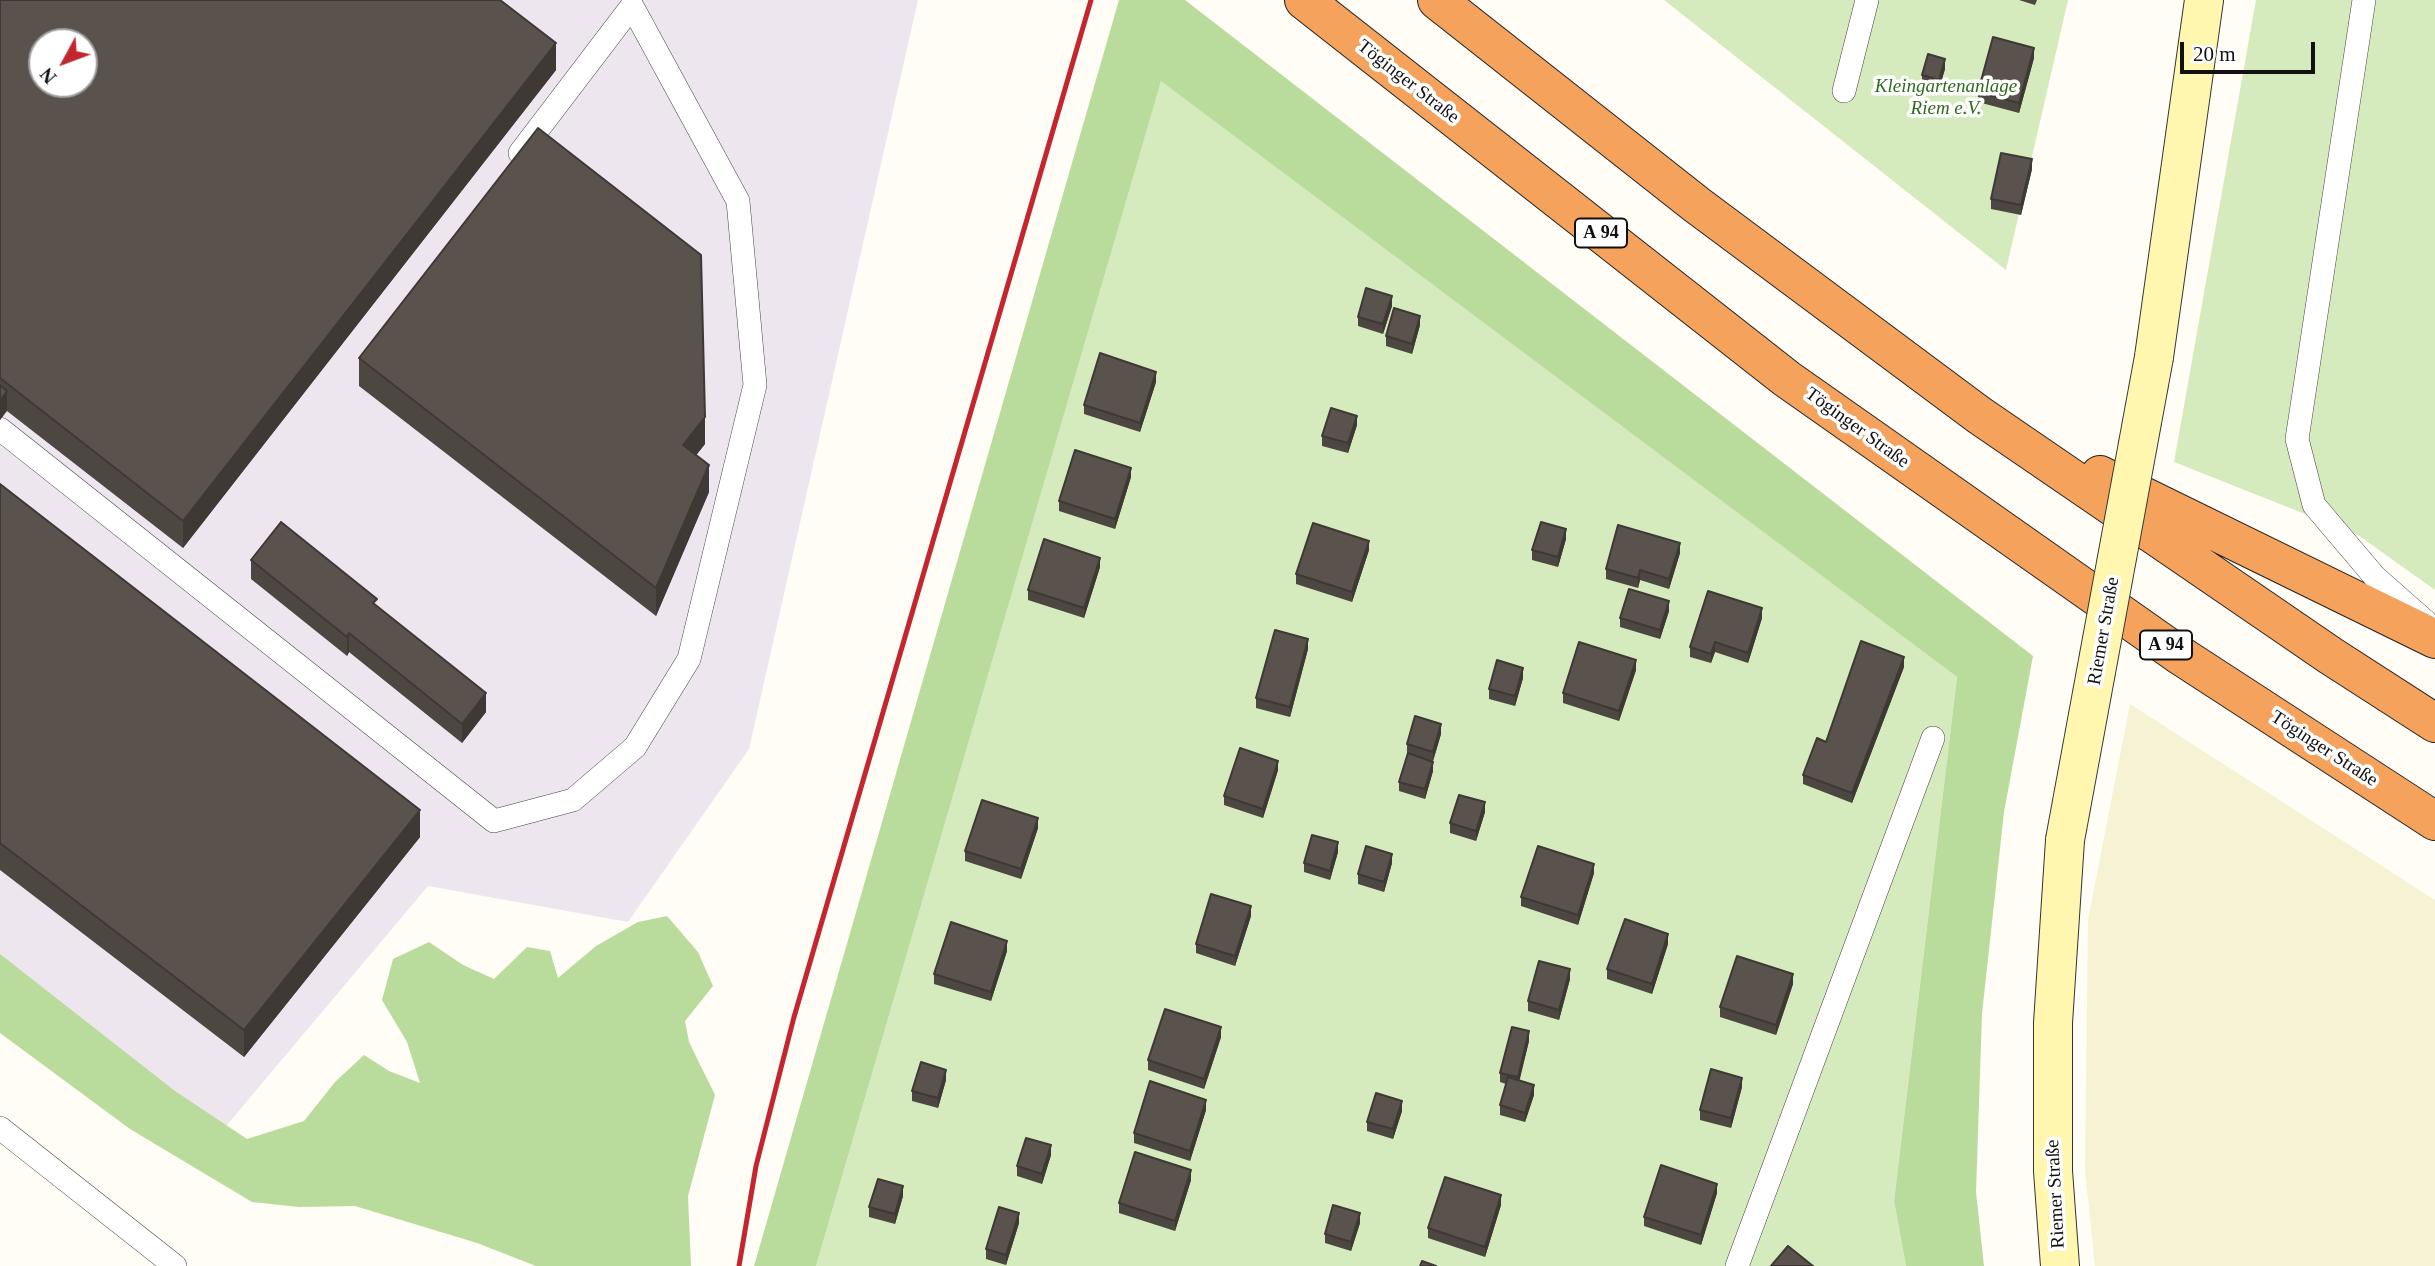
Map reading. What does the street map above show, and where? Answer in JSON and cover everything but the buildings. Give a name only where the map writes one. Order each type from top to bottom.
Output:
[{"type":"highway","name":"Töginger Straße","points":[[1304,0],[1798,386],[2178,654],[2435,821]]},
{"type":"highway","points":[[1437,0],[1697,205],[1979,415],[2331,656],[2435,723]]},
{"type":"highway","points":[[1979,415],[2435,639]]},
{"type":"street","name":"Riemer Straße","points":[[2060,1266],[2053,1171],[2053,1037],[2066,840],[2154,357],[2204,0]]},
{"type":"lane","points":[[1844,91],[1867,0]]},
{"type":"lane","points":[[2364,0],[2297,439],[2314,505],[2375,578],[2435,630]]},
{"type":"lane","points":[[0,429],[494,821],[573,800],[635,747],[689,659],[755,385],[738,201],[630,3],[509,167]]},
{"type":"lane","points":[[1737,1266],[1933,738]]},
{"type":"lane","points":[[0,1128],[175,1266]]},
{"type":"shaded area","points":[[0,0],[918,0],[749,749],[628,922],[428,886],[211,1144],[0,984]]},
{"type":"shaded area","points":[[2130,704],[2435,900],[2435,1266],[2095,1266],[2085,1171],[2088,920]]},
{"type":"green space","points":[[1119,0],[1185,0],[2033,656],[2004,812],[1982,1014],[1976,1192],[1984,1266],[1906,1266],[1894,1201],[1957,677],[1161,81],[816,1266],[754,1266]]},
{"type":"green space","name":"Kleingartenanlage Riem e.V.","points":[[1664,0],[2068,0],[2006,270]]},
{"type":"green space","points":[[2256,0],[2435,0],[2435,590],[2358,535],[2174,462]]},
{"type":"green space","points":[[1161,80],[1957,677],[1894,1201],[1906,1266],[816,1266]]},
{"type":"green space","points":[[667,916],[698,952],[713,986],[685,1021],[689,1042],[715,1095],[688,1196],[691,1266],[536,1266],[477,1243],[355,1206],[299,1207],[252,1202],[130,1129],[0,1033],[0,954],[175,1091],[247,1139],[304,1121],[335,1082],[364,1055],[389,1071],[420,1083],[407,1042],[382,1000],[393,959],[429,942],[463,965],[494,979],[527,947],[550,951],[558,978],[596,946],[638,922]]},
{"type":"railway","points":[[739,1266],[756,1166],[794,1017],[1091,0]]}]
